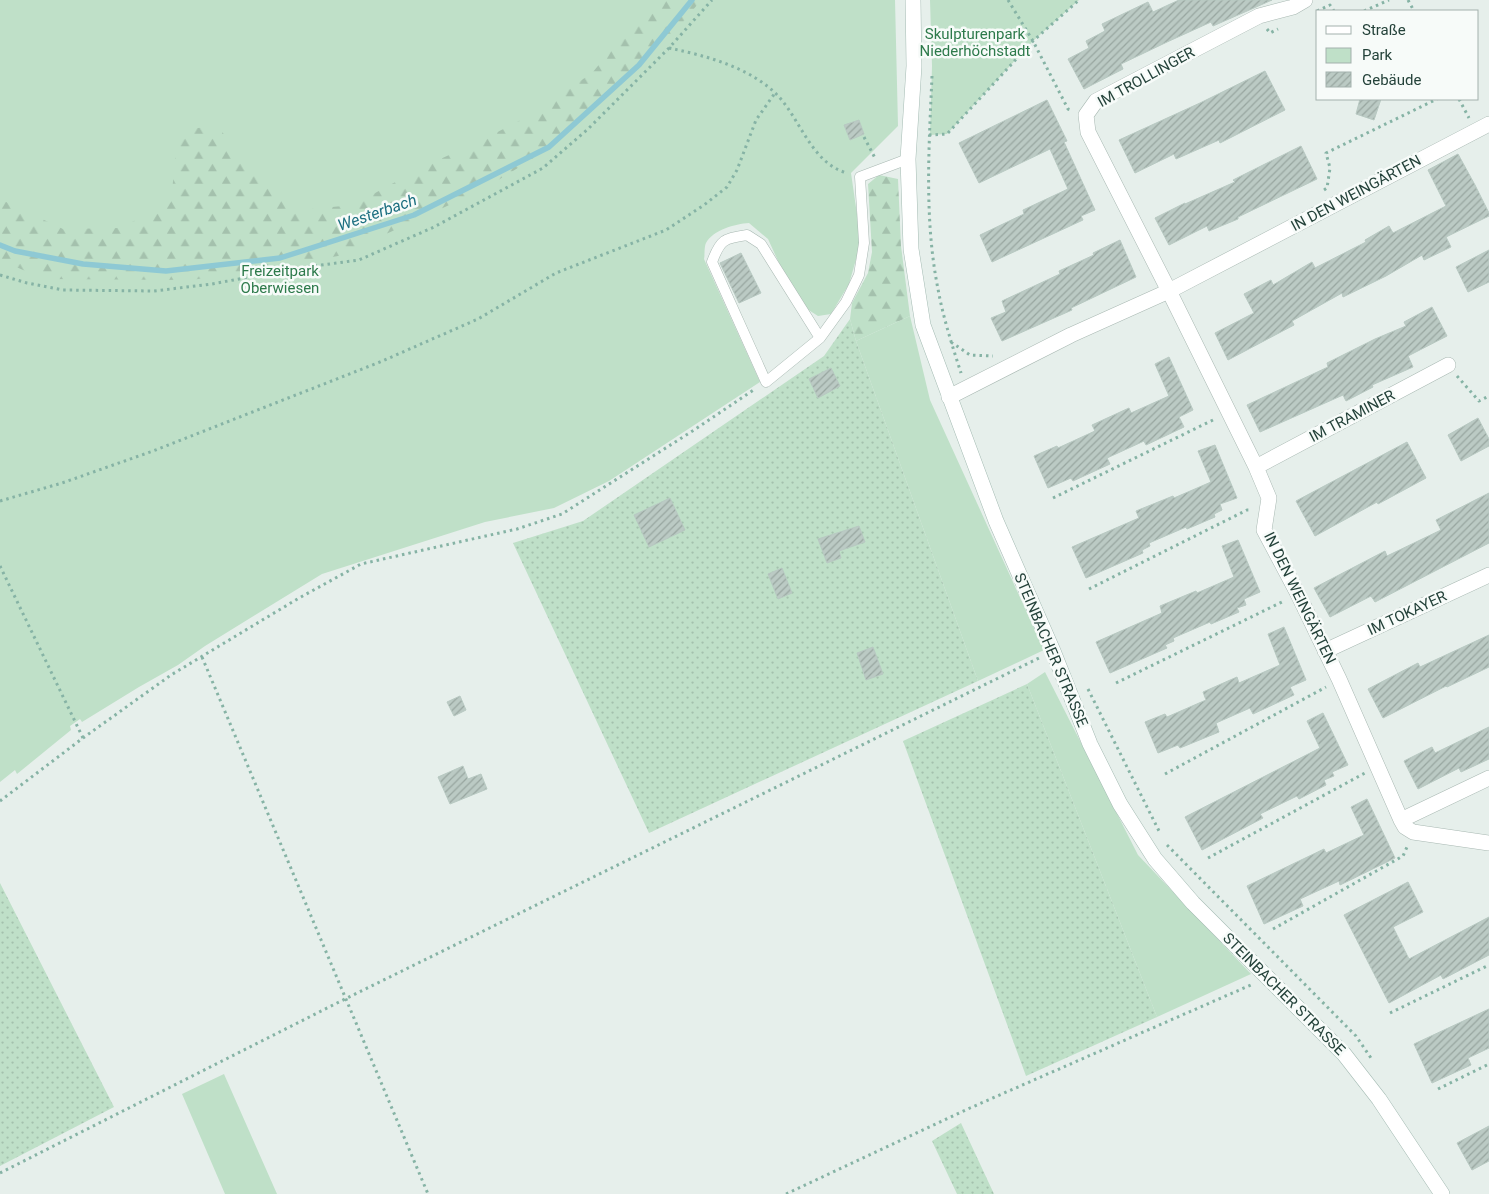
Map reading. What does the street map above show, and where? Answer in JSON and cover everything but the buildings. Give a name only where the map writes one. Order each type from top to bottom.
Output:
[{"type":"street","name":"STEINBACHER STRASSE","points":[[913,0],[914,66],[908,159],[911,249],[923,325],[996,521],[1053,651],[1090,744],[1120,804],[1155,859],[1193,903],[1344,1054],[1379,1099],[1442,1194]]},
{"type":"street","name":"IM TROLLINGER","points":[[1169,291],[1088,132],[1086,115],[1096,102],[1259,16],[1294,7],[1305,0]]},
{"type":"street","name":"IN DEN WEINGÄRTEN","points":[[949,397],[1072,335],[1169,291],[1489,124]]},
{"type":"street","name":"IN DEN WEINGÄRTEN","points":[[1169,291],[1256,467],[1269,498],[1264,530],[1298,594],[1339,680],[1401,820],[1405,827],[1413,832]]},
{"type":"street","name":"IM TRAMINER","points":[[1256,467],[1448,365]]},
{"type":"street","name":"IM TOKAYER","points":[[1325,651],[1489,575]]},
{"type":"street","points":[[1401,820],[1489,778]]},
{"type":"street","points":[[1413,832],[1489,843]]},
{"type":"lane","points":[[820,338],[761,244],[746,235],[729,238],[717,247],[712,262],[766,382],[820,338],[846,302],[859,275],[864,243],[860,177],[908,159]]},
{"type":"path","points":[[0,275],[27,284],[63,290],[154,291],[212,284],[292,269],[359,260],[434,227],[543,168],[588,129],[669,48],[712,0]]},
{"type":"path","points":[[1008,0],[1034,41],[1068,109],[1086,115]]},
{"type":"path","points":[[909,135],[947,134],[1034,41],[1079,0]]},
{"type":"path","points":[[1366,10],[1389,0]]},
{"type":"path","points":[[669,48],[723,62],[756,79],[775,94],[796,119],[815,150],[836,170],[860,177]]},
{"type":"path","points":[[932,76],[929,187],[932,242],[938,288],[951,342],[966,389]]},
{"type":"path","points":[[0,501],[62,483],[380,362],[478,319],[556,273],[666,230],[727,187],[737,170],[756,120],[775,94]]},
{"type":"path","points":[[1319,193],[1328,188],[1330,168],[1326,154],[1435,100]]},
{"type":"path","points":[[864,137],[877,160],[883,154]]},
{"type":"path","points":[[951,342],[970,355],[994,356]]},
{"type":"path","points":[[1448,365],[1479,402],[1489,396]]},
{"type":"path","points":[[0,801],[171,675],[299,598],[361,564],[517,529],[562,514],[766,382]]},
{"type":"path","points":[[1053,498],[1229,412]]},
{"type":"path","points":[[1089,589],[1247,510],[1267,512]]},
{"type":"path","points":[[0,566],[84,738]]},
{"type":"path","points":[[1116,682],[1298,594]]},
{"type":"path","points":[[0,1173],[345,999],[1053,651]]},
{"type":"path","points":[[202,657],[428,1194]]},
{"type":"path","points":[[1165,774],[1339,680]]},
{"type":"path","points":[[1087,687],[1160,834]]},
{"type":"path","points":[[1208,858],[1376,767]]},
{"type":"path","points":[[1273,929],[1404,856],[1413,832]]},
{"type":"path","points":[[1165,842],[1356,1036],[1378,1069]]},
{"type":"path","points":[[1390,1013],[1489,965]]},
{"type":"path","points":[[786,1194],[970,1108],[1268,978]]},
{"type":"path","points":[[1438,1089],[1489,1064]]},
{"type":"green space","name":"Freizeitpark Oberwiesen","points":[[0,0],[895,0],[898,126],[851,173],[861,242],[849,284],[831,314],[818,316],[807,309],[785,276],[768,239],[749,223],[731,226],[719,231],[709,238],[706,243],[704,259],[760,382],[609,481],[554,508],[485,522],[322,574],[205,646],[178,665],[82,722],[80,719],[70,726],[71,730],[17,774],[15,770],[0,782]]},
{"type":"green space","points":[[653,0],[701,0],[668,41],[575,133],[482,190],[338,256],[192,280],[44,279],[0,260],[0,199],[63,229],[120,228],[171,202],[178,130],[218,126],[243,161],[271,181],[301,210],[353,205],[423,167],[530,115],[592,73]]},
{"type":"green space","name":"Skulpturenpark Niederhöchstadt","points":[[930,0],[1079,0],[1033,41],[947,134],[930,135],[932,66]]},
{"type":"green space","points":[[879,175],[898,179],[901,246],[910,316],[856,341],[850,319],[852,303],[868,273],[872,252],[868,184]]},
{"type":"green space","points":[[910,316],[930,400],[1044,650],[978,681],[856,341]]},
{"type":"green space","points":[[850,319],[856,341],[978,681],[649,833],[513,543],[583,521],[824,356]]},
{"type":"green space","points":[[1045,672],[1138,855],[1251,974],[1157,1017],[1027,684]]},
{"type":"green space","points":[[1027,684],[1157,1017],[1026,1076],[903,741]]},
{"type":"green space","points":[[0,883],[114,1107],[0,1166]]},
{"type":"green space","points":[[224,1074],[277,1194],[225,1194],[182,1094]]},
{"type":"green space","points":[[961,1123],[994,1194],[957,1194],[932,1141]]},
{"type":"waterway","name":"Westerbach","points":[[0,245],[15,251],[83,264],[166,271],[280,258],[414,215],[549,147],[639,65],[692,0]]}]
